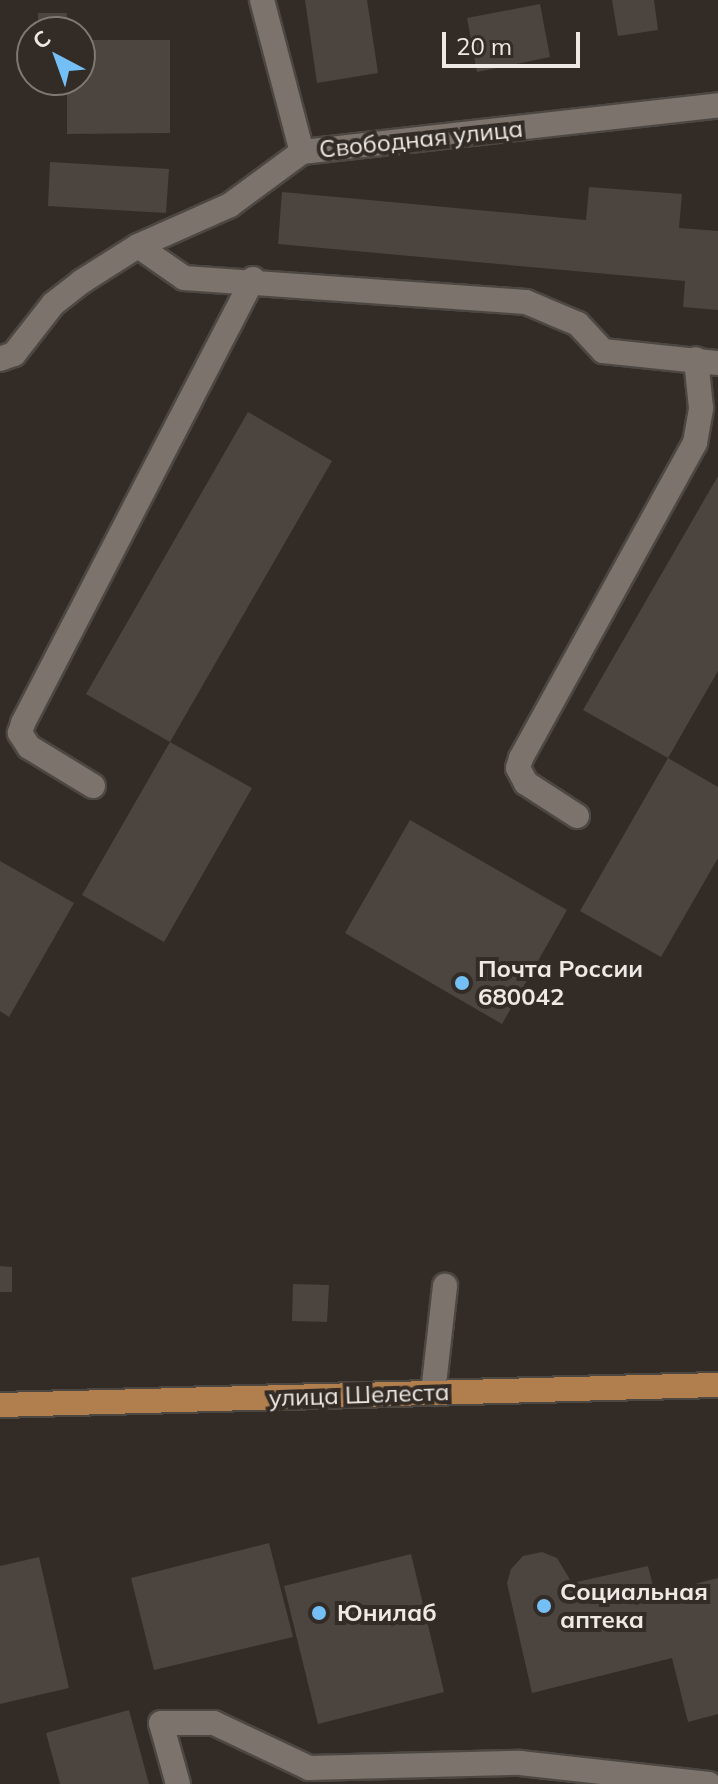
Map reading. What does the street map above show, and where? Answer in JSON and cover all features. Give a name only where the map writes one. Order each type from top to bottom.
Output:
[{"type":"main road","name":"улица Шелеста","points":[[0,1405],[718,1385]]},
{"type":"street","points":[[262,0],[302,152]]},
{"type":"street","name":"Свободная улица","points":[[0,359],[14,354],[53,304],[138,246],[230,205],[302,152],[718,105]]},
{"type":"street","points":[[138,246],[184,278],[253,279],[526,302],[578,324],[603,351],[707,361],[695,443],[518,768],[526,783],[577,816]]},
{"type":"street","points":[[93,786],[29,747],[20,733],[23,723],[253,279]]},
{"type":"street","points":[[433,1393],[445,1286]]},
{"type":"street","points":[[178,1784],[161,1723],[214,1723],[309,1768],[520,1763],[709,1784]]},
{"type":"building","points":[[305,0],[367,0],[378,73],[317,83]]},
{"type":"building","points":[[612,0],[654,0],[658,30],[618,36]]},
{"type":"building","points":[[540,4],[550,57],[477,72],[467,18]]},
{"type":"building","points":[[38,13],[67,13],[67,16],[38,16]]},
{"type":"building","points":[[96,40],[170,40],[170,133],[67,134],[67,96],[96,96]]},
{"type":"building","points":[[50,162],[169,169],[166,213],[48,206]]},
{"type":"building","points":[[589,187],[682,194],[679,228],[718,231],[718,310],[683,307],[685,281],[278,244],[282,192],[586,220]]},
{"type":"building","points":[[248,412],[332,461],[170,742],[86,694]]},
{"type":"building","points":[[718,476],[718,671],[668,758],[583,710]]},
{"type":"building","points":[[170,742],[252,788],[164,942],[82,895]]},
{"type":"building","points":[[668,758],[718,787],[718,858],[661,957],[580,911]]},
{"type":"building","points":[[410,820],[567,910],[502,1024],[345,933]]},
{"type":"building","points":[[0,861],[74,903],[9,1017],[0,1011]]},
{"type":"building","points":[[0,1266],[12,1267],[12,1292],[0,1292]]},
{"type":"building","points":[[293,1284],[329,1285],[327,1322],[292,1321]]},
{"type":"building","points":[[269,1543],[293,1637],[154,1670],[131,1578]]},
{"type":"building","points":[[542,1552],[557,1558],[572,1583],[648,1566],[655,1594],[718,1578],[718,1714],[688,1722],[672,1658],[532,1693],[507,1583],[511,1569],[523,1556]]},
{"type":"building","points":[[411,1554],[444,1692],[318,1724],[284,1586]]},
{"type":"building","points":[[39,1557],[69,1688],[0,1704],[0,1566]]},
{"type":"building","points":[[129,1710],[149,1784],[60,1784],[46,1733]]},
{"type":"place","name":"Почта России 680042","points":[[462,983]]},
{"type":"place","name":"Социальная аптека","points":[[544,1606]]},
{"type":"place","name":"Юнилаб","points":[[319,1613]]}]
